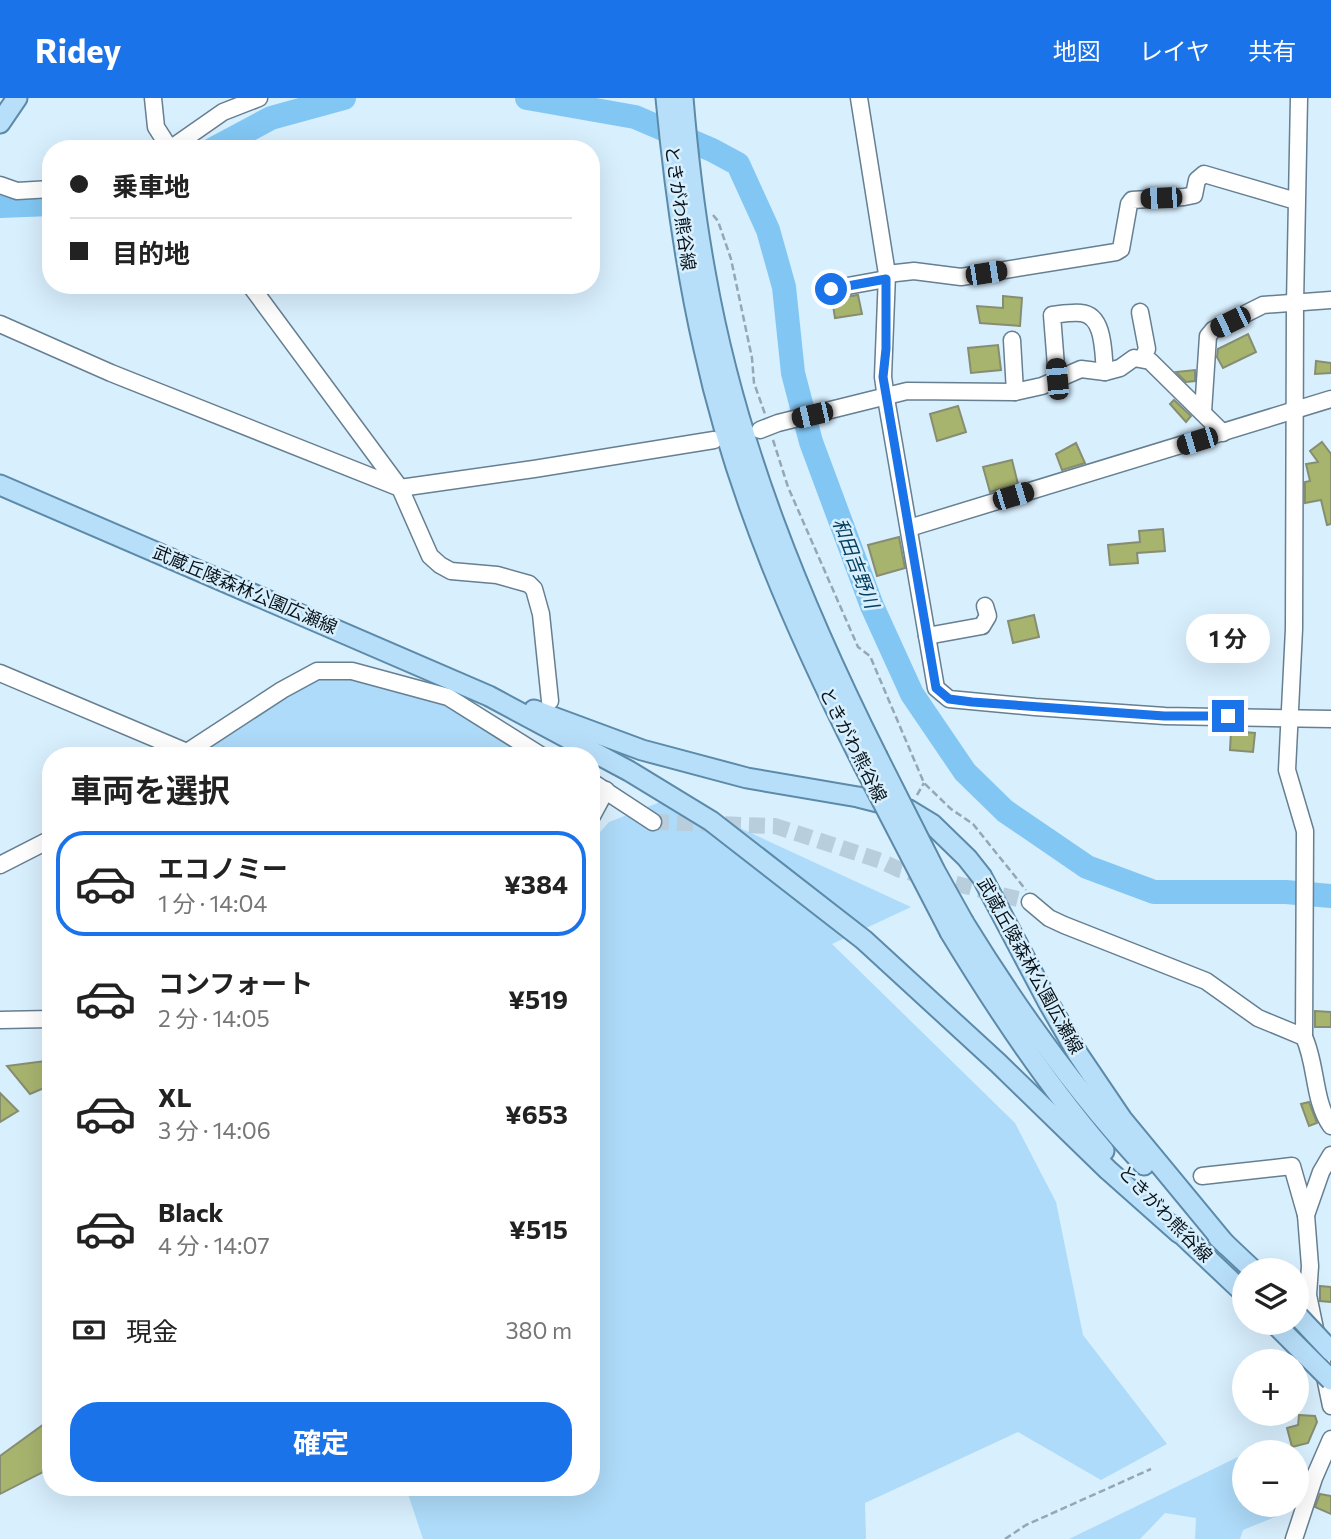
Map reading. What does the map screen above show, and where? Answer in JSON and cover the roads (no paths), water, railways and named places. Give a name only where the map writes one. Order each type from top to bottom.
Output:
[{"type":"main road","points":[[0,123],[17,98]]},
{"type":"main road","name":"ときがわ熊谷線","points":[[666,98],[684,197],[747,444],[785,553],[870,760],[934,871],[957,928],[1010,1026],[1064,1101],[1129,1180],[1179,1233],[1232,1281]]},
{"type":"main road","name":"ときがわ熊谷線","points":[[683,98],[684,197]]},
{"type":"main road","name":"武蔵丘陵森林公園広瀬線","points":[[0,485],[489,696],[582,747]]},
{"type":"main road","name":"武蔵丘陵森林公園広瀬線","points":[[489,696],[561,718],[642,750],[747,778],[858,797],[909,810],[932,824],[967,858],[982,877],[1048,1002],[1122,1119],[1226,1245]]},
{"type":"main road","name":"武蔵丘陵森林公園広瀬線","points":[[600,757],[712,821],[864,940],[998,1063],[1108,1170],[1179,1233]]},
{"type":"main road","name":"ときがわ熊谷線","points":[[957,928],[1084,1097],[1161,1183],[1240,1258]]},
{"type":"main road","points":[[1309,1328],[1331,1351]]},
{"type":"main road","points":[[1286,1335],[1331,1380]]},
{"type":"street","points":[[153,98],[156,127],[164,140]]},
{"type":"street","points":[[183,140],[223,112],[259,98]]},
{"type":"street","points":[[859,98],[886,276],[886,349],[883,377],[936,688],[949,699],[1126,713],[1331,719]]},
{"type":"street","points":[[1299,98],[1294,629],[1287,770],[1305,831],[1304,1037],[1311,1052],[1318,1091],[1331,1126]]},
{"type":"street","points":[[831,289],[914,271],[961,277],[1116,252],[1121,249],[1123,243],[1129,204],[1132,200],[1194,195],[1197,180],[1205,174],[1296,201]]},
{"type":"street","points":[[0,185],[17,191],[42,190]]},
{"type":"street","points":[[257,294],[400,488],[430,556],[451,570],[497,575],[529,584],[534,589],[541,614],[550,701]]},
{"type":"street","points":[[1203,412],[1208,336],[1213,330],[1263,305],[1331,300]]},
{"type":"street","points":[[1140,312],[1147,349],[1143,358]]},
{"type":"street","points":[[1057,379],[1052,314],[1083,313],[1093,317],[1099,329],[1105,372]]},
{"type":"street","points":[[0,324],[111,373],[400,488],[534,470],[714,440]]},
{"type":"street","points":[[1012,341],[1015,392]]},
{"type":"street","points":[[769,426],[917,390],[1015,392],[1042,386],[1081,369],[1105,372],[1119,368],[1134,358],[1143,358],[1150,360],[1223,433]]},
{"type":"street","points":[[909,528],[1331,399]]},
{"type":"street","points":[[927,636],[982,626],[988,616],[985,607]]},
{"type":"street","points":[[195,747],[282,690],[317,671],[352,671],[448,697],[527,747]]},
{"type":"street","points":[[0,673],[168,747]]},
{"type":"street","points":[[540,747],[541,737]]},
{"type":"street","points":[[600,787],[653,822]]},
{"type":"street","points":[[0,866],[42,844]]},
{"type":"street","points":[[1030,902],[1049,918],[1064,925],[1206,981],[1258,1018],[1304,1037]]},
{"type":"street","points":[[0,1020],[42,1019]]},
{"type":"street","points":[[1307,1215],[1317,1183],[1331,1155]]},
{"type":"street","points":[[1202,1176],[1292,1166],[1307,1215],[1310,1266],[1308,1295],[1331,1406]]},
{"type":"street","points":[[1294,1539],[1314,1478],[1331,1439]]},
{"type":"waterway","name":"和田吉野川","points":[[230,140],[271,118],[344,98]]},
{"type":"waterway","name":"和田吉野川","points":[[527,98],[635,117],[738,164],[768,230],[784,287],[793,373],[811,442],[872,606],[912,694],[965,772],[1005,811],[1087,867],[1154,892],[1286,892],[1331,896]]},
{"type":"waterway","name":"和田吉野川","points":[[0,206],[42,204]]},
{"type":"tunnel","points":[[653,822],[775,826],[881,861],[900,870],[1030,902]]}]
